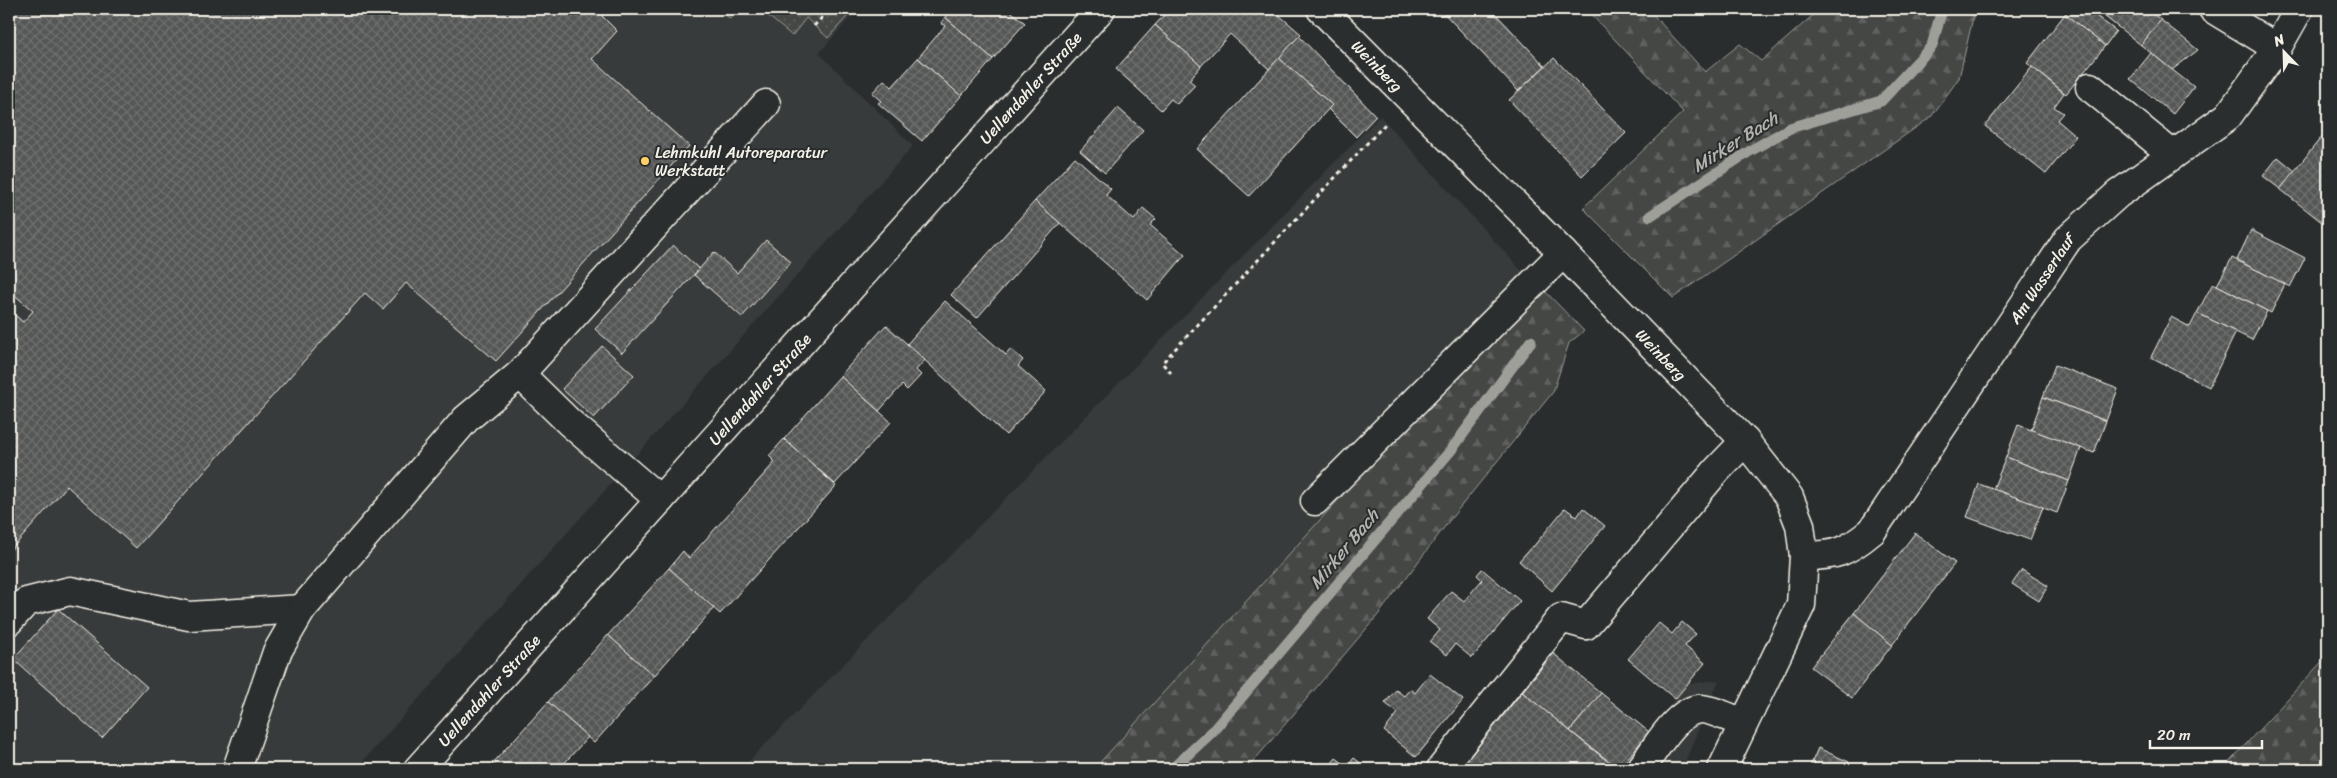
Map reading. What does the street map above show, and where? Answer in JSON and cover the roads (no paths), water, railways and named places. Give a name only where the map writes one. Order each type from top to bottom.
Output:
[{"type":"street","name":"Uellendahler Straße","points":[[418,769],[1101,9]]},
{"type":"street","name":"Weinberg","points":[[1321,9],[1563,253],[1745,441],[1789,497],[1800,525],[1804,556],[1801,604],[1722,769]]},
{"type":"street","points":[[2213,9],[2277,48]]},
{"type":"street","name":"Am Wasserlauf","points":[[1804,556],[1828,556],[1853,546],[1872,531],[2068,239],[2118,194],[2228,116],[2277,48],[2299,9]]},
{"type":"street","points":[[2090,87],[2173,155]]},
{"type":"street","points":[[237,769],[277,652],[302,609],[466,419],[520,374],[766,104]]},
{"type":"street","points":[[1315,502],[1563,253]]},
{"type":"street","points":[[520,374],[569,422],[660,500]]},
{"type":"street","points":[[1441,769],[1561,618],[1586,625],[1716,470],[1745,441]]},
{"type":"street","points":[[9,621],[26,602],[70,591],[189,616],[302,609]]},
{"type":"street","points":[[1641,769],[1670,730],[1688,712],[1700,708],[1743,723]]},
{"type":"waterway","name":"Mirker Bach","points":[[1650,216],[1750,151],[1790,128],[1881,101],[1932,46],[1942,9]]},
{"type":"waterway","name":"Mirker Bach","points":[[1172,769],[1212,732],[1452,449],[1531,341]]},
{"type":"place","name":"Lehmkuhl Autoreparatur Werkstatt","points":[[645,161]]}]
